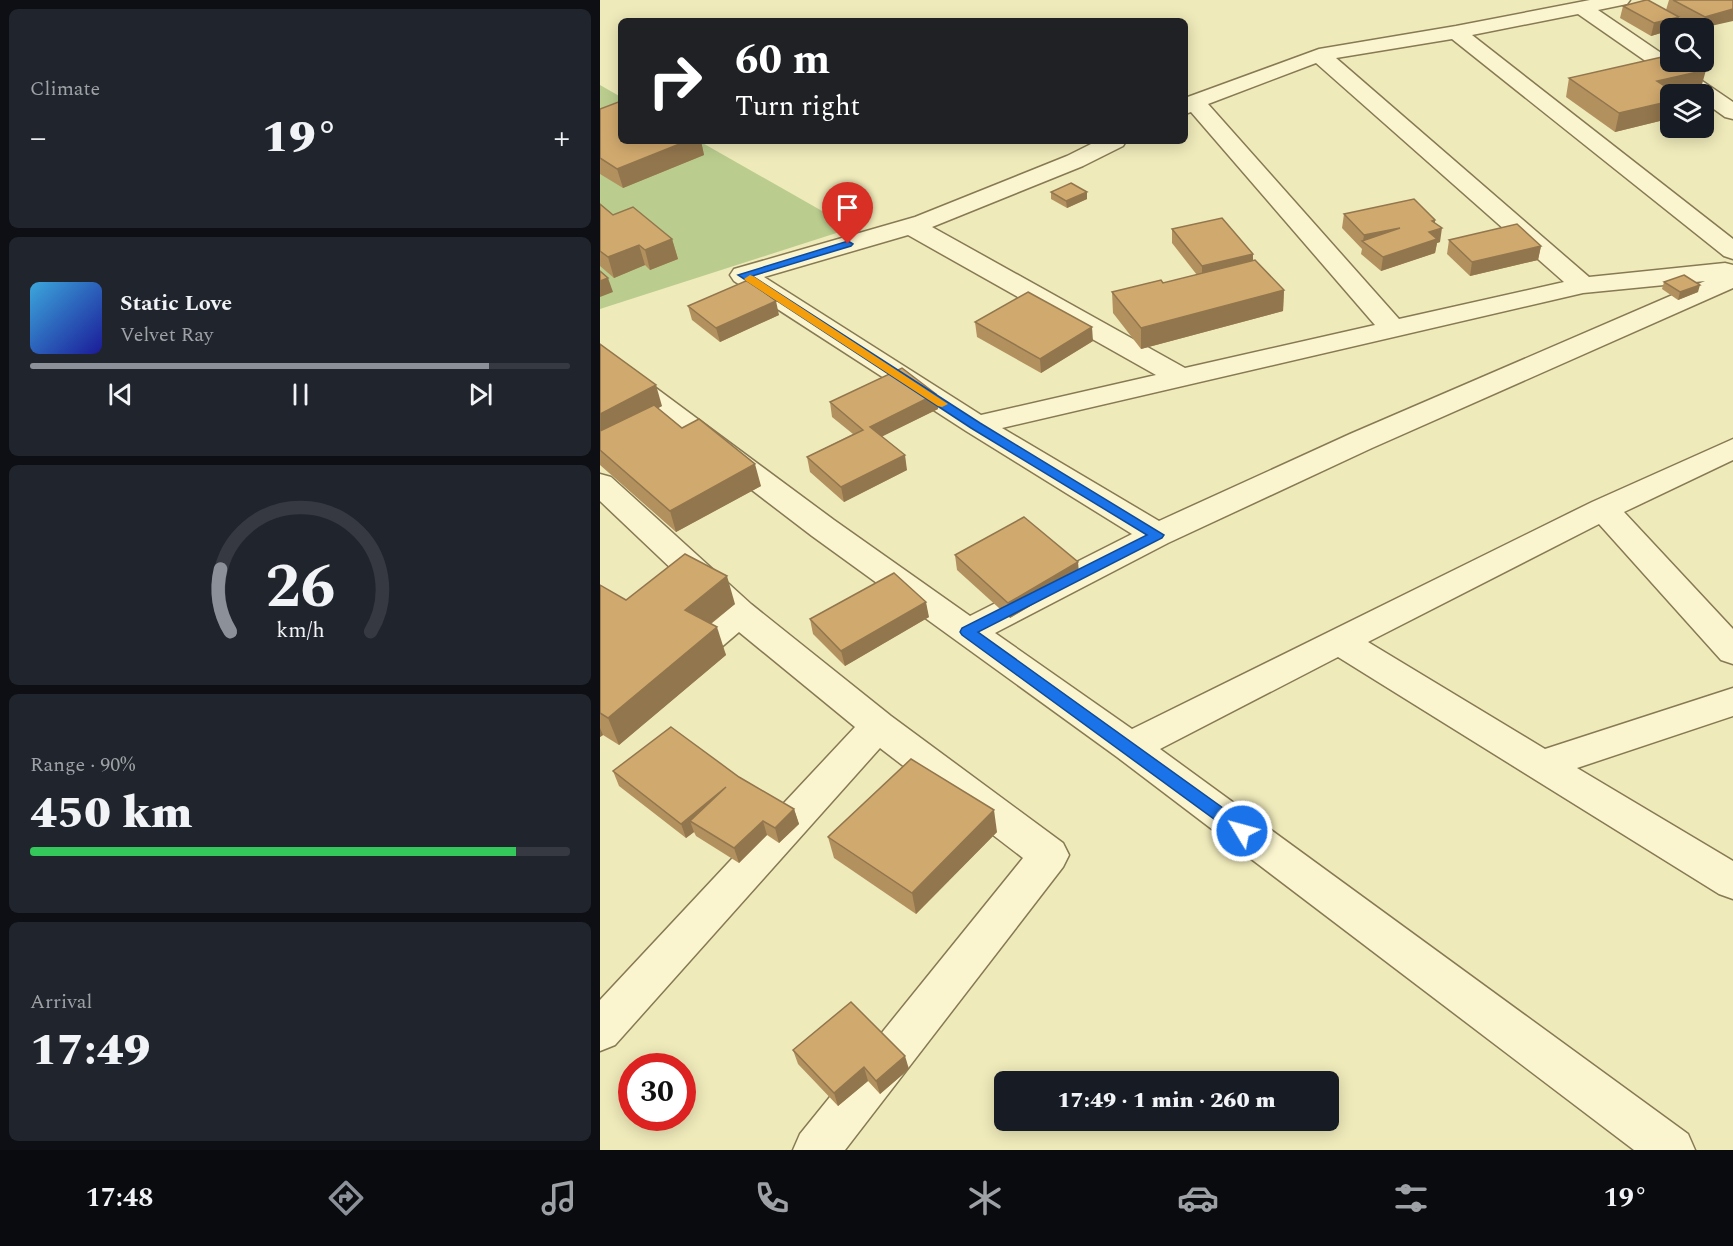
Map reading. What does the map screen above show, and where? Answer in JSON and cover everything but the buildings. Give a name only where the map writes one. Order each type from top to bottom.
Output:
[{"type":"street","points":[[1393,329],[1190,105],[1319,55],[1456,32],[1620,0]]},
{"type":"street","points":[[1582,8],[1733,112]]},
{"type":"street","points":[[1456,32],[1733,251]]},
{"type":"street","points":[[1319,55],[1583,285]]},
{"type":"street","points":[[1109,144],[1075,161],[910,226],[743,275],[976,425],[1157,535]]},
{"type":"street","points":[[910,226],[1182,378]]},
{"type":"street","points":[[976,425],[1583,285],[1733,270]]},
{"type":"street","points":[[967,632],[1157,535],[1361,441],[1733,278]]},
{"type":"street","points":[[600,360],[823,528],[1130,747],[1672,1150]]},
{"type":"street","points":[[1130,747],[1603,509],[1733,448]]},
{"type":"street","points":[[600,484],[738,613],[878,726],[1049,855],[816,1150]]},
{"type":"street","points":[[1603,509],[1733,651]]},
{"type":"street","points":[[661,680],[738,613]]},
{"type":"street","points":[[1340,642],[1733,882]]},
{"type":"street","points":[[1541,765],[1733,702]]},
{"type":"street","points":[[600,1031],[878,726]]},
{"type":"green space","points":[[600,85],[618,95],[618,144],[704,144],[852,228],[600,309]]},
{"type":"slow traffic","points":[[750,279],[942,404]]},
{"type":"route","points":[[848,244],[743,275],[976,425],[1157,535],[967,632],[1130,747],[1242,831]]}]
